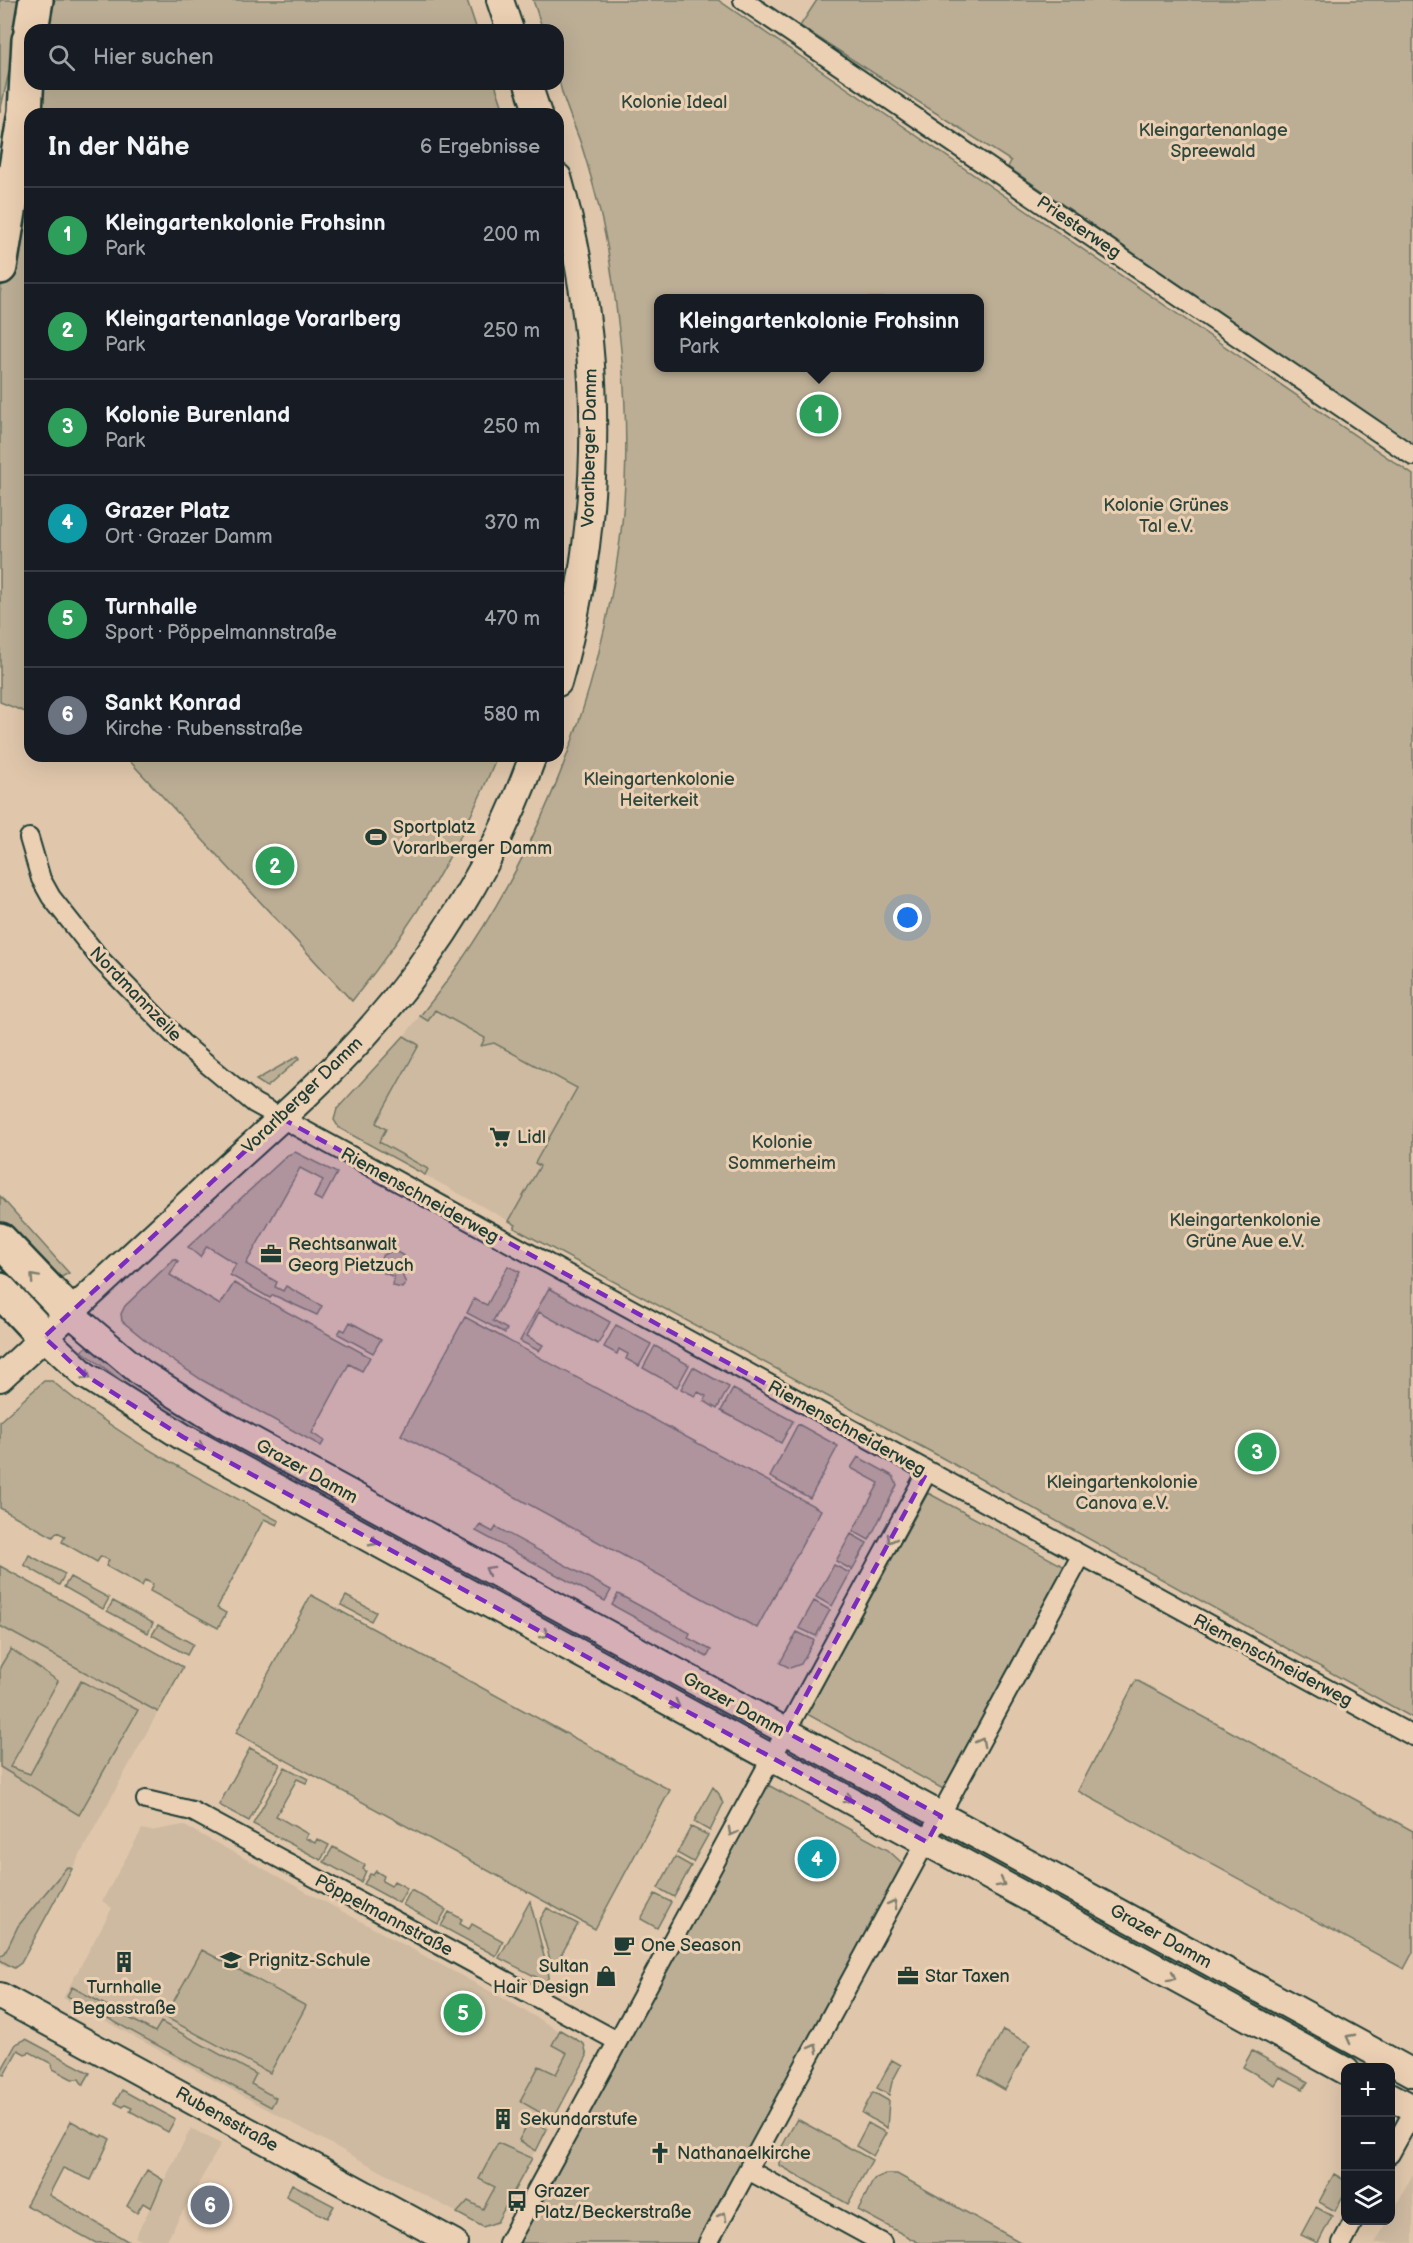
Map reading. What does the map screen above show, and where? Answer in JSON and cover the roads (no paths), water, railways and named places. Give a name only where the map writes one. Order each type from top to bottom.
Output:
[{"type":"highway","points":[[32,24],[36,0]]},
{"type":"highway","points":[[0,160],[24,60]]},
{"type":"highway","points":[[25,108],[26,90]]},
{"type":"highway","points":[[0,267],[24,118]]},
{"type":"highway","points":[[0,1240],[70,1313]]},
{"type":"highway","points":[[0,1290],[44,1337]]},
{"type":"main road","points":[[500,0],[508,24]]},
{"type":"main road","points":[[530,90],[536,108]]},
{"type":"main road","name":"Vorarlberger Damm","points":[[564,201],[584,298],[594,410],[593,476],[587,542],[576,611],[564,659]]},
{"type":"main road","name":"Vorarlberger Damm","points":[[0,1378],[281,1118],[363,1037],[416,971],[458,909],[512,808],[531,762]]},
{"type":"main road","name":"Grazer Damm","points":[[70,1313],[118,1356],[167,1391],[314,1475],[1413,2073]]},
{"type":"main road","name":"Grazer Damm","points":[[44,1337],[77,1369],[141,1412],[300,1502],[1341,2068]]},
{"type":"main road","points":[[300,1502],[314,1475]]},
{"type":"main road","name":"Rubensstraße","points":[[2,2002],[454,2243]]},
{"type":"main road","points":[[1395,2099],[1413,2108]]},
{"type":"street","name":"Priesterweg","points":[[743,0],[1413,456]]},
{"type":"street","name":"Nordmannzeile","points":[[29,838],[41,879],[51,897],[116,977],[183,1044],[238,1092],[281,1118]]},
{"type":"street","name":"Riemenschneiderweg","points":[[281,1118],[1413,1736]]},
{"type":"street","points":[[508,2243],[927,1472]]},
{"type":"street","points":[[708,2243],[1081,1556]]},
{"type":"street","name":"Pöppelmannstraße","points":[[146,1800],[192,1811],[617,2041]]},
{"type":"street","points":[[1395,2145],[1413,2112]]},
{"type":"street","points":[[748,2170],[882,2243]]},
{"type":"street","points":[[1342,2243],[1351,2225]]},
{"type":"place","name":"Kleingartenkolonie Frohsinn","points":[[819,414]]},
{"type":"place","name":"Sportplatz Vorarlberger Damm","points":[[376,837]]},
{"type":"place","name":"Kleingartenanlage Vorarlberg","points":[[275,866]]},
{"type":"place","name":"Lidl","points":[[500,1137]]},
{"type":"place","name":"Rechtsanwalt Georg Pietzuch","points":[[271,1254]]},
{"type":"place","name":"Kolonie Burenland","points":[[1257,1452]]},
{"type":"place","name":"Grazer Platz","points":[[817,1859]]},
{"type":"place","name":"One Season","points":[[624,1945]]},
{"type":"place","name":"Prignitz-Schule","points":[[231,1960]]},
{"type":"place","name":"Turnhalle Begasstraße","points":[[124,1962]]},
{"type":"place","name":"Sultan Hair Design","points":[[606,1976]]},
{"type":"place","name":"Star Taxen","points":[[908,1976]]},
{"type":"place","name":"Turnhalle","points":[[463,2013]]},
{"type":"place","name":"Sekundarstufe","points":[[503,2119]]},
{"type":"place","name":"Nathanaelkirche","points":[[660,2153]]},
{"type":"place","name":"Grazer Platz/Beckerstraße","points":[[517,2201]]},
{"type":"place","name":"Sankt Konrad","points":[[210,2205]]},
{"type":"park label","name":"Kolonie Ideal","points":[[674,102]]},
{"type":"park label","name":"Kleingartenanlage Spreewald","points":[[1213,140]]},
{"type":"park label","name":"Kolonie Grünes Tal e.V.","points":[[1166,515]]},
{"type":"park label","name":"Kleingartenkolonie Heiterkeit","points":[[659,789]]},
{"type":"park label","name":"Kolonie Sommerheim","points":[[782,1152]]},
{"type":"park label","name":"Kleingartenkolonie Grüne Aue e.V.","points":[[1245,1230]]},
{"type":"park label","name":"Kleingartenkolonie Canova e.V.","points":[[1122,1492]]}]
